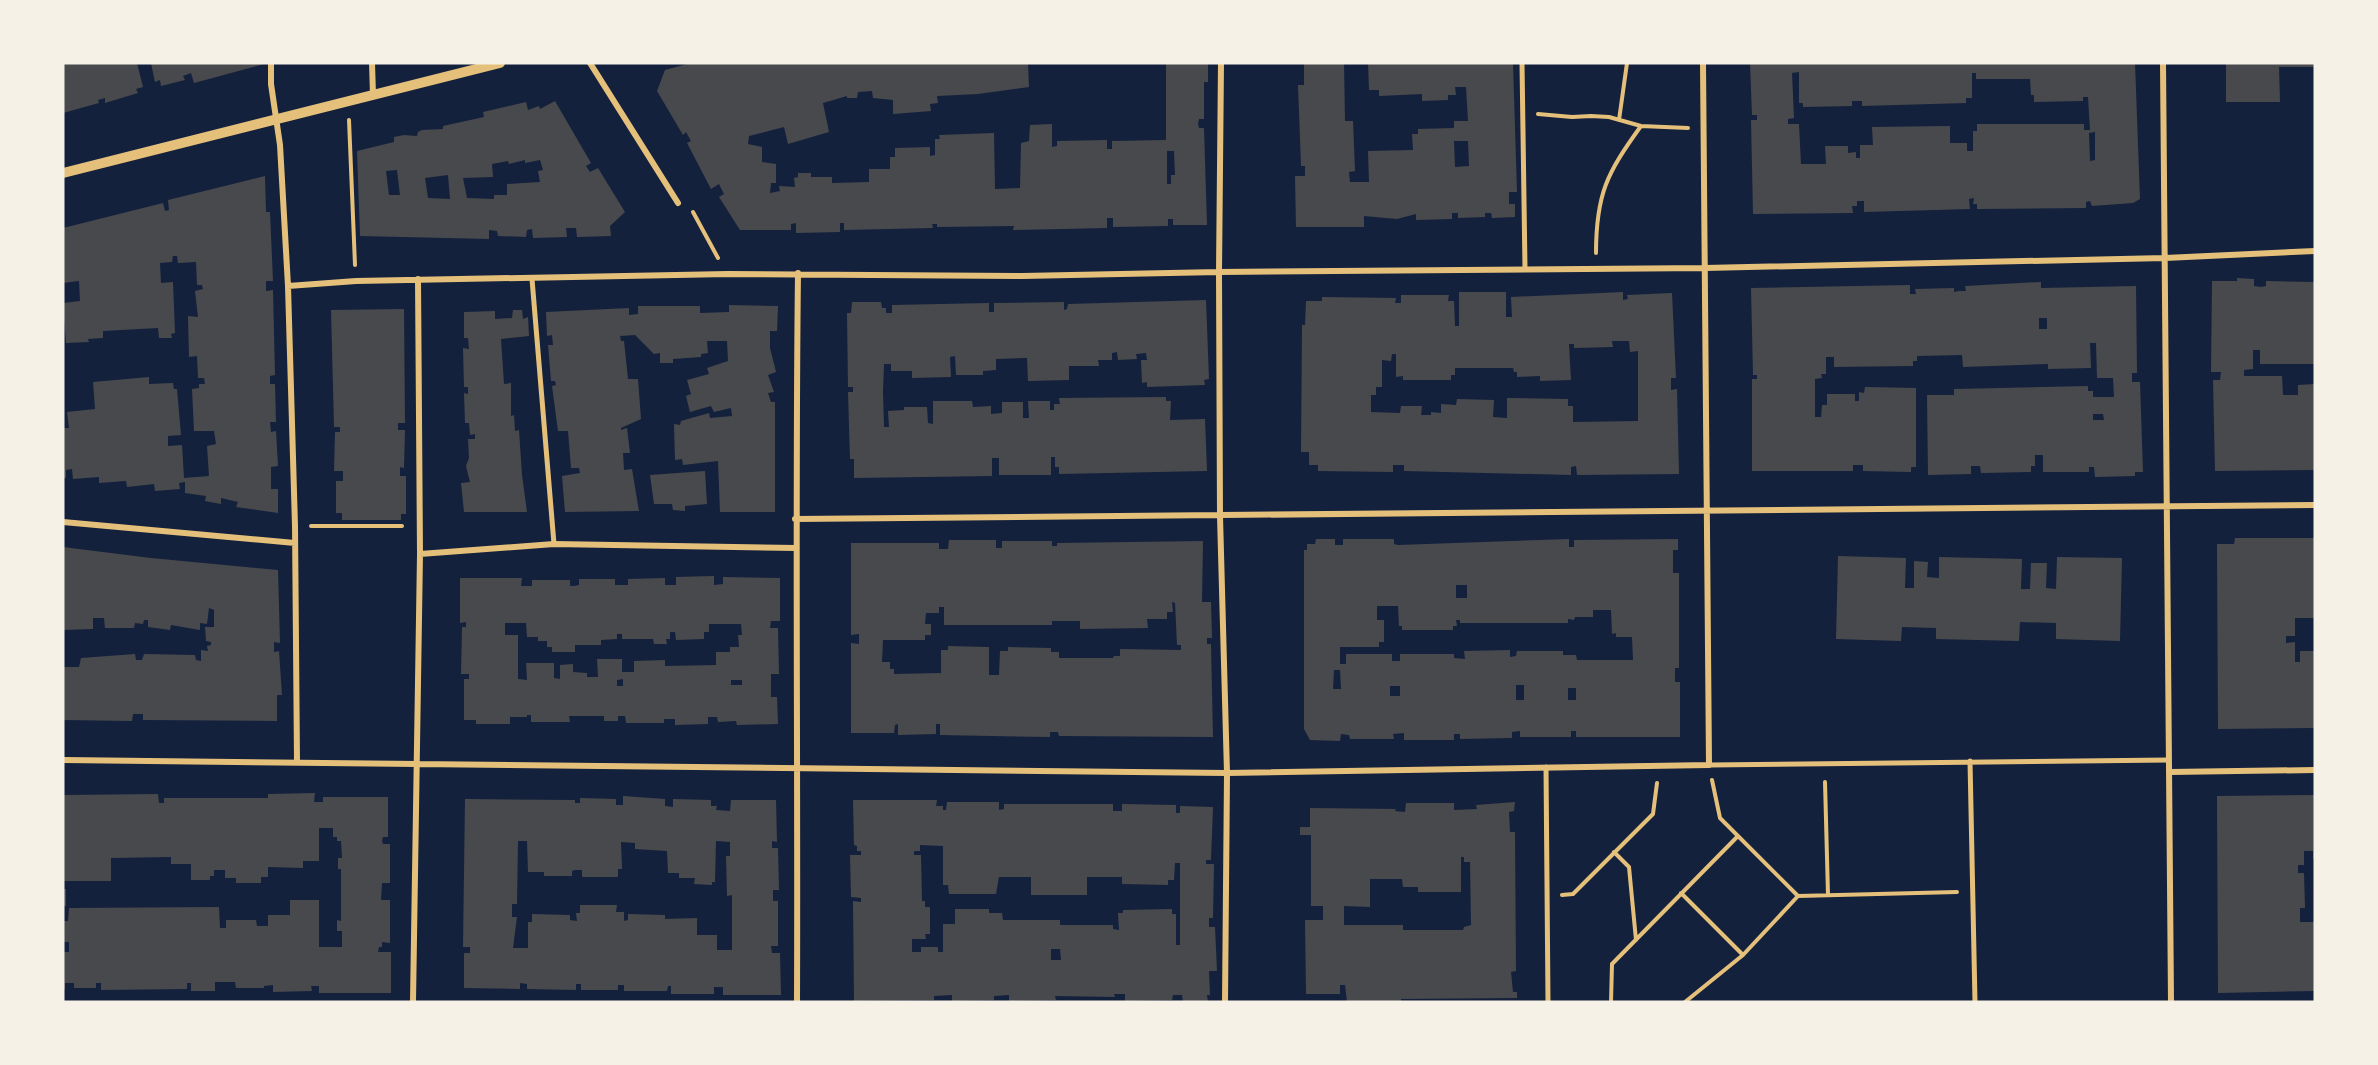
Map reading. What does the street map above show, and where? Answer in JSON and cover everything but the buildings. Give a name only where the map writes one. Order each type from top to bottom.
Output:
[{"type":"street","points":[[271,63],[271,84],[277,118],[288,286],[295,526],[297,762]]},
{"type":"street","points":[[372,63],[373,95]]},
{"type":"street","points":[[63,172],[500,63]]},
{"type":"street","points":[[590,63],[678,203]]},
{"type":"street","points":[[1221,63],[1220,516],[1227,773],[1226,1002]]},
{"type":"street","points":[[1522,63],[1525,269]]},
{"type":"street","points":[[1703,63],[1709,765]]},
{"type":"street","points":[[2163,63],[2171,1002]]},
{"type":"street","points":[[288,286],[418,279],[798,273],[1022,276],[1705,268],[2165,258],[2315,250]]},
{"type":"street","points":[[797,1002],[798,766],[795,519],[798,273]]},
{"type":"street","points":[[413,1002],[420,554],[418,279]]},
{"type":"street","points":[[531,279],[554,544]]},
{"type":"street","points":[[795,519],[2315,505]]},
{"type":"street","points":[[63,522],[295,543]]},
{"type":"street","points":[[420,554],[554,544],[796,548]]},
{"type":"street","points":[[63,760],[798,766],[1227,773],[1659,765],[2169,760]]},
{"type":"street","points":[[1970,761],[1975,1002]]},
{"type":"street","points":[[1546,767],[1548,1002]]},
{"type":"street","points":[[2170,772],[2315,770]]},
{"type":"path","points":[[1619,120],[1627,63]]},
{"type":"path","points":[[348,101],[356,281]]},
{"type":"path","points":[[1524,112],[1572,117],[1592,116],[1641,126],[1704,128]]},
{"type":"path","points":[[1596,268],[1596,223],[1600,196],[1609,175],[1641,126]]},
{"type":"path","points":[[678,203],[690,208],[728,274]]},
{"type":"path","points":[[295,526],[418,526]]},
{"type":"path","points":[[1825,764],[1828,895]]},
{"type":"path","points":[[1547,897],[1573,894],[1653,814],[1659,765]]},
{"type":"path","points":[[1709,765],[1720,818],[1798,896]]},
{"type":"path","points":[[1611,1002],[1612,964],[1738,836]]},
{"type":"path","points":[[1614,852],[1629,867],[1636,940]]},
{"type":"path","points":[[1685,1002],[1743,956],[1798,896],[1973,891]]},
{"type":"path","points":[[1682,893],[1743,956]]}]
